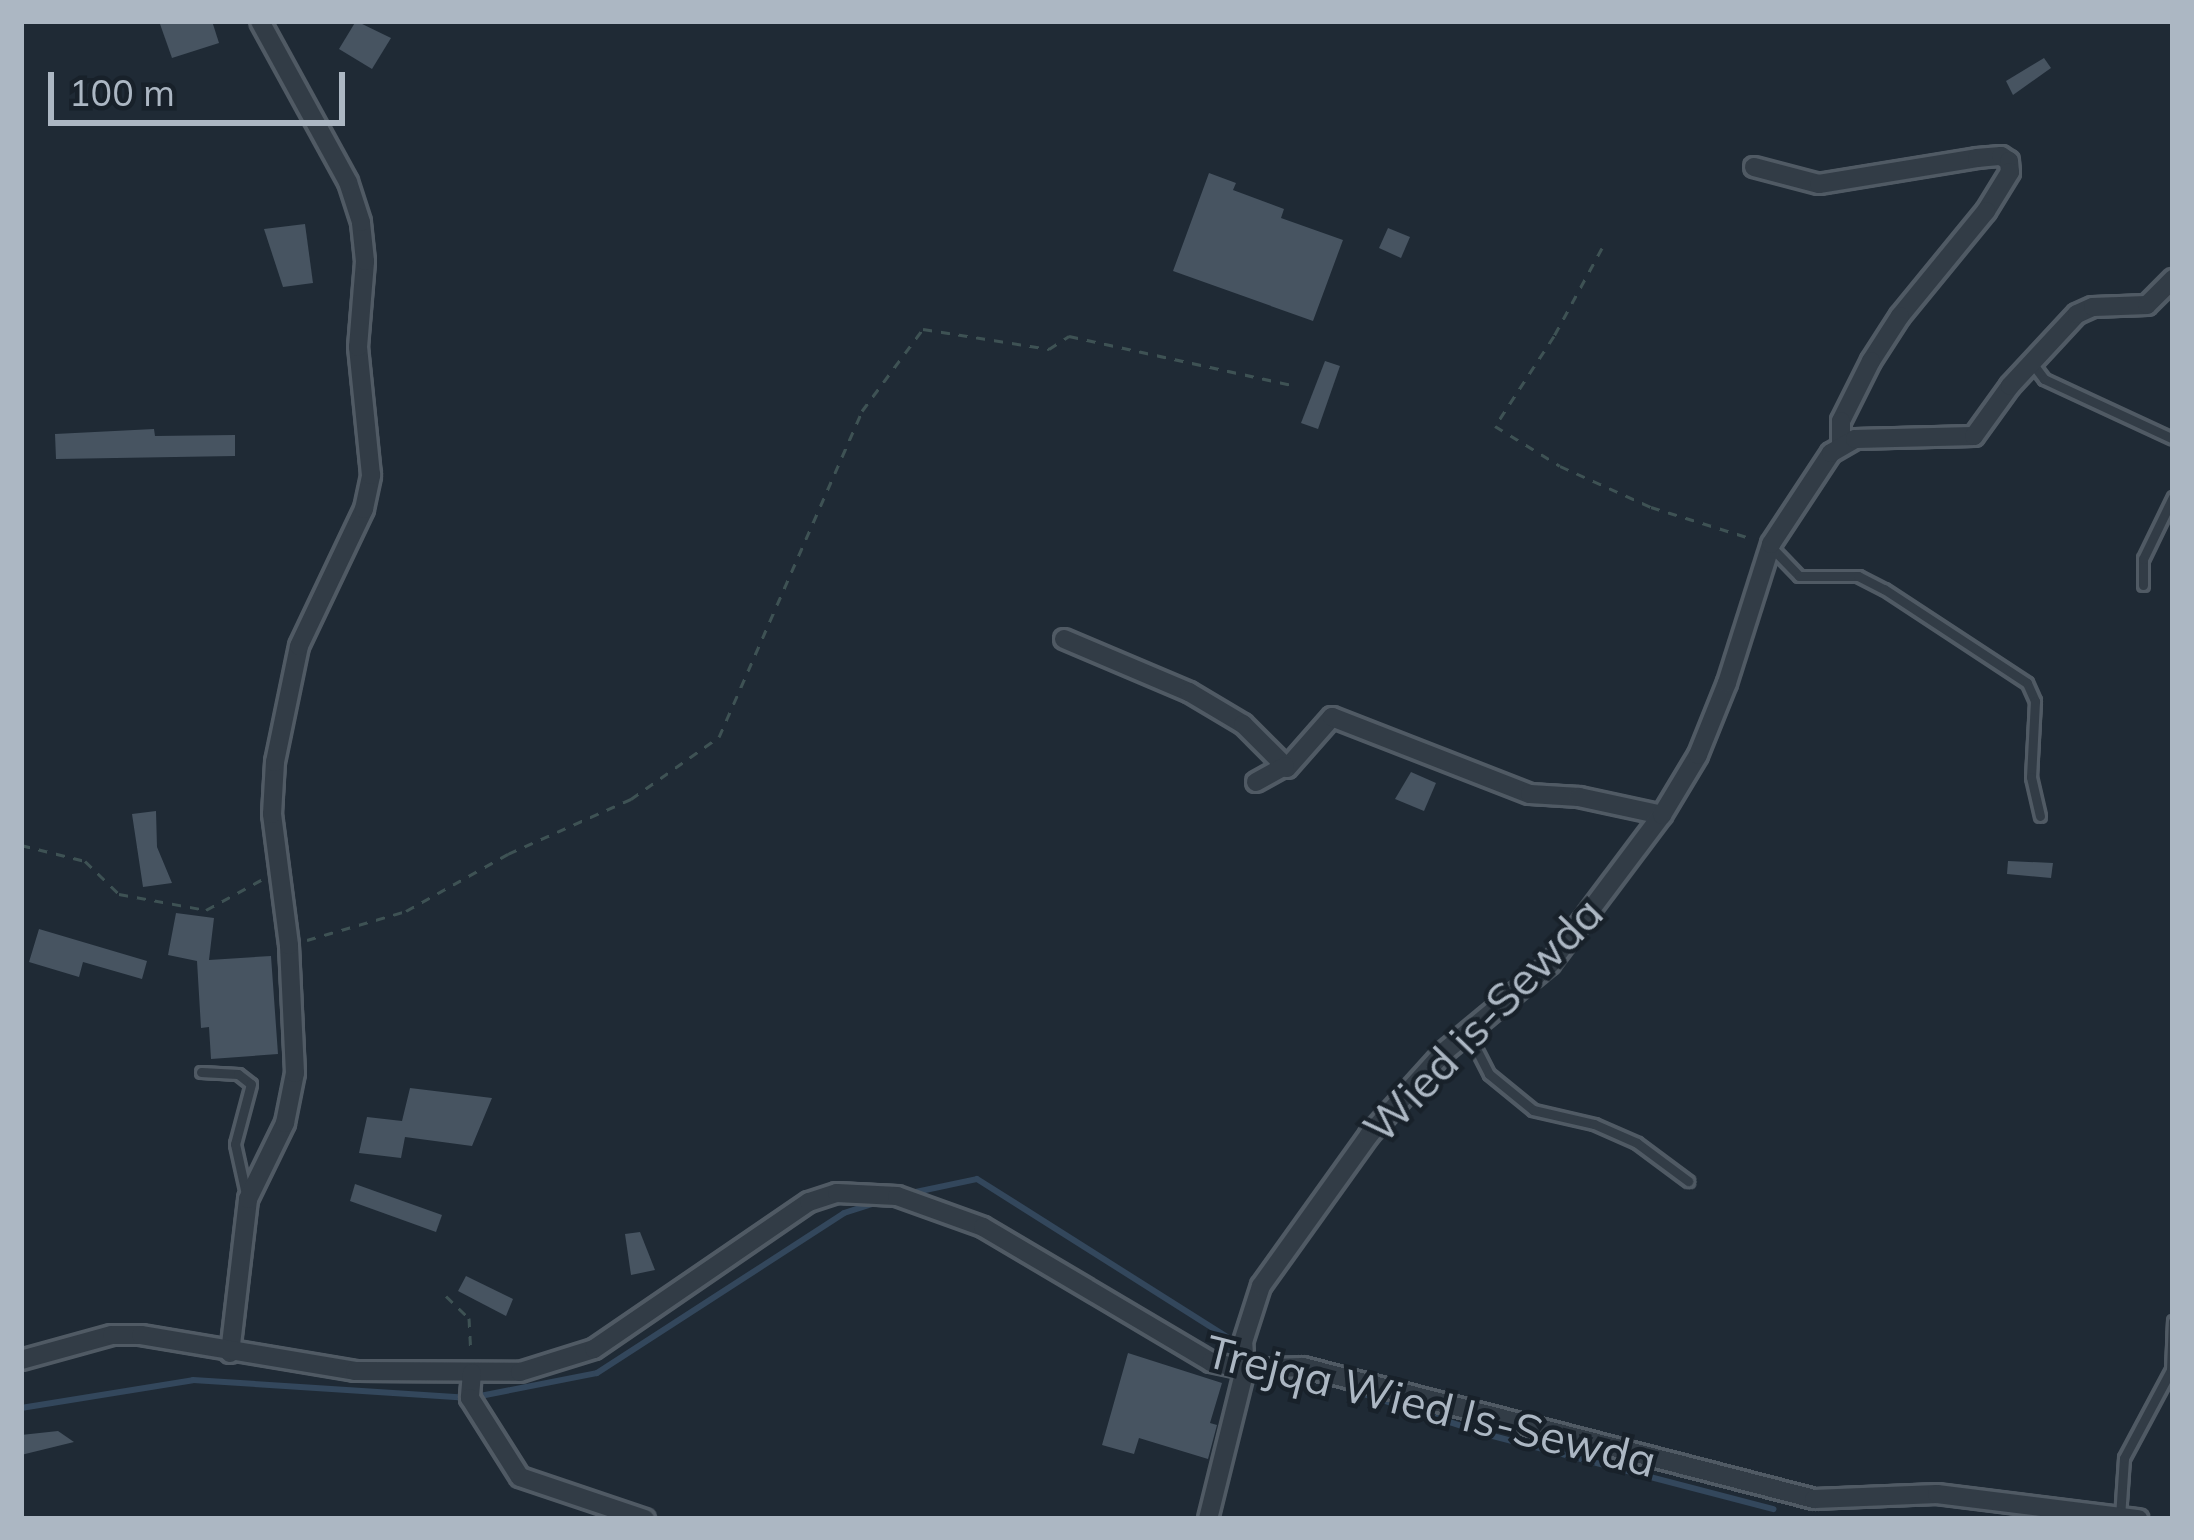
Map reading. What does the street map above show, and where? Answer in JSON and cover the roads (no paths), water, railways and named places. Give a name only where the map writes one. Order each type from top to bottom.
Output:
[{"type":"street","points":[[230,1353],[248,1199],[292,1097],[289,945],[271,790],[299,646],[364,509],[371,475],[358,347],[365,261],[362,222],[348,182],[260,21]]},
{"type":"street","name":"Wied is-Sewda","points":[[1208,1519],[1245,1369],[1243,1342],[1261,1286],[1369,1136],[1467,1031],[1550,964],[1663,815],[1698,755],[1727,683],[1771,544],[1841,443],[1841,421],[1871,362],[1986,211],[2010,172],[2009,161],[2001,156],[1820,184],[1754,166]]},
{"type":"street","points":[[1841,443],[1973,436],[2031,362],[2077,314],[2093,307],[2147,305],[2173,279]]},
{"type":"street","points":[[1064,639],[1189,692],[1243,724],[1286,766]]},
{"type":"street","points":[[1256,782],[1286,766],[1332,717],[1529,794],[1579,796],[1663,815]]},
{"type":"street","name":"Trejqa Wied Is-Sewda","points":[[21,1360],[112,1336],[141,1335],[355,1372],[520,1372],[594,1349],[786,1216],[837,1193],[897,1196],[983,1227],[1211,1362],[1245,1369],[1303,1367],[1814,1499],[1937,1494],[2129,1518]]},
{"type":"street","points":[[472,1373],[470,1398],[520,1477],[645,1519]]},
{"type":"lane","points":[[2031,362],[2044,379],[2173,440]]},
{"type":"lane","points":[[2143,585],[2143,559],[2173,496]]},
{"type":"lane","points":[[1771,544],[1787,569],[1799,576],[1858,577],[1902,599],[2032,688],[2032,777],[2040,816]]},
{"type":"lane","points":[[1467,1031],[1489,1074],[1533,1110],[1594,1124],[1637,1143],[1688,1181]]},
{"type":"lane","points":[[201,1072],[238,1074],[251,1084],[235,1144],[248,1199]]},
{"type":"lane","points":[[2129,1518],[2124,1458],[2171,1370],[2173,1321]]},
{"type":"waterway","points":[[911,1193],[977,1179],[1238,1344]]},
{"type":"waterway","points":[[21,1408],[193,1380],[470,1398],[597,1373],[844,1213],[875,1203]]},
{"type":"waterway","points":[[1333,1384],[1489,1435],[1774,1509]]}]
